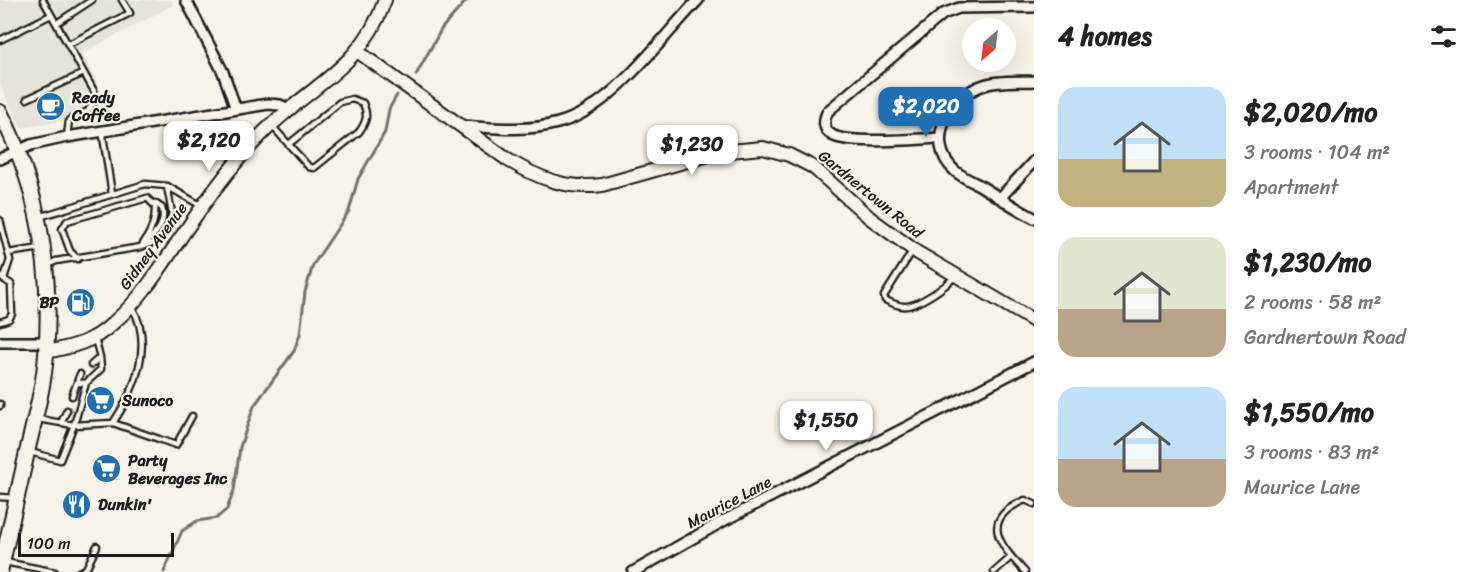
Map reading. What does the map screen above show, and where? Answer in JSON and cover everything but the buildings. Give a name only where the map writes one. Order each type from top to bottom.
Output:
[{"type":"main road","points":[[0,112],[18,150],[32,192],[45,266],[47,347],[35,419],[2,558]]},
{"type":"street","points":[[186,0],[223,72],[236,109]]},
{"type":"street","name":"Gidney Avenue","points":[[47,347],[75,346],[95,338],[131,305],[155,276],[219,183],[271,125],[329,79],[357,51],[372,30],[385,0]]},
{"type":"street","points":[[462,126],[516,129],[538,127],[559,123],[582,113],[606,96],[643,61],[698,0]]},
{"type":"street","points":[[939,138],[846,140],[831,135],[824,123],[828,111],[943,14],[959,8],[1034,7]]},
{"type":"street","name":"Gardnertown Road","points":[[357,51],[531,174],[550,181],[587,187],[628,179],[719,152],[763,148],[802,160],[813,167],[870,218],[913,250],[1034,321]]},
{"type":"street","points":[[1034,81],[986,84],[968,93],[950,110],[944,120],[939,138],[942,151],[955,171],[1034,218]]},
{"type":"street","points":[[0,159],[18,150],[102,130],[268,104],[280,105],[289,109]]},
{"type":"street","points":[[1000,198],[1034,161]]},
{"type":"street","points":[[0,342],[47,347]]},
{"type":"street","name":"Maurice Lane","points":[[633,572],[725,520],[1034,362]]},
{"type":"lane","points":[[43,0],[94,91],[95,100],[88,111],[69,120],[67,137]]},
{"type":"lane","points":[[57,23],[92,0]]},
{"type":"lane","points":[[69,44],[130,13],[122,0]]},
{"type":"lane","points":[[0,40],[51,15]]},
{"type":"lane","points":[[27,99],[84,73]]},
{"type":"lane","points":[[271,125],[309,167],[314,168],[359,132],[368,113],[363,103],[351,99],[340,102],[289,144]]},
{"type":"lane","points":[[102,130],[112,194]]},
{"type":"lane","points":[[37,218],[145,184],[167,186],[203,206]]},
{"type":"lane","points":[[45,266],[56,261],[141,247],[158,241],[167,230],[172,213],[167,186]]},
{"type":"lane","points":[[78,259],[70,250],[62,229],[67,220],[147,198],[155,206],[156,214],[152,230],[141,247]]},
{"type":"lane","points":[[0,220],[9,267],[2,277],[11,284],[12,314],[9,320],[0,322]]},
{"type":"lane","points":[[8,253],[42,247]]},
{"type":"lane","points":[[913,250],[884,296],[885,300],[902,306],[910,306],[934,293],[955,276]]},
{"type":"lane","points":[[112,423],[131,393],[138,375],[139,319],[131,305]]},
{"type":"lane","points":[[28,451],[60,460],[74,425],[86,383],[101,369],[95,338]]},
{"type":"lane","points":[[91,364],[100,357]]},
{"type":"lane","points":[[72,396],[80,374]]},
{"type":"lane","points":[[78,383],[86,383]]},
{"type":"lane","points":[[61,423],[67,410]]},
{"type":"lane","points":[[35,419],[74,425],[112,423],[176,445],[192,416]]},
{"type":"lane","points":[[0,497],[17,498]]},
{"type":"lane","points":[[1025,572],[1005,551],[997,535],[999,519],[1014,505],[1025,500],[1034,504]]},
{"type":"lane","points":[[79,572],[86,569],[97,546]]},
{"type":"lane","points":[[994,572],[1011,557]]},
{"type":"lane","points":[[2,558],[55,572]]},
{"type":"shaded area","points":[[0,0],[171,0],[173,5],[82,53],[111,113],[21,128],[0,85]]},
{"type":"waterway","points":[[416,75],[442,28],[467,0]]},
{"type":"waterway","points":[[164,572],[182,531],[197,521],[217,518],[227,509],[234,490],[240,447],[254,406],[294,351],[300,334],[305,292],[313,265],[349,211],[358,179],[385,132],[389,109],[397,95]]},
{"type":"place","name":"Ready Coffee","points":[[51,106]]},
{"type":"place","name":"BP","points":[[80,302]]},
{"type":"place","name":"Sunoco","points":[[101,400]]},
{"type":"place","name":"Party Beverages Inc","points":[[107,469]]},
{"type":"place","name":"Dunkin'","points":[[77,504]]}]
